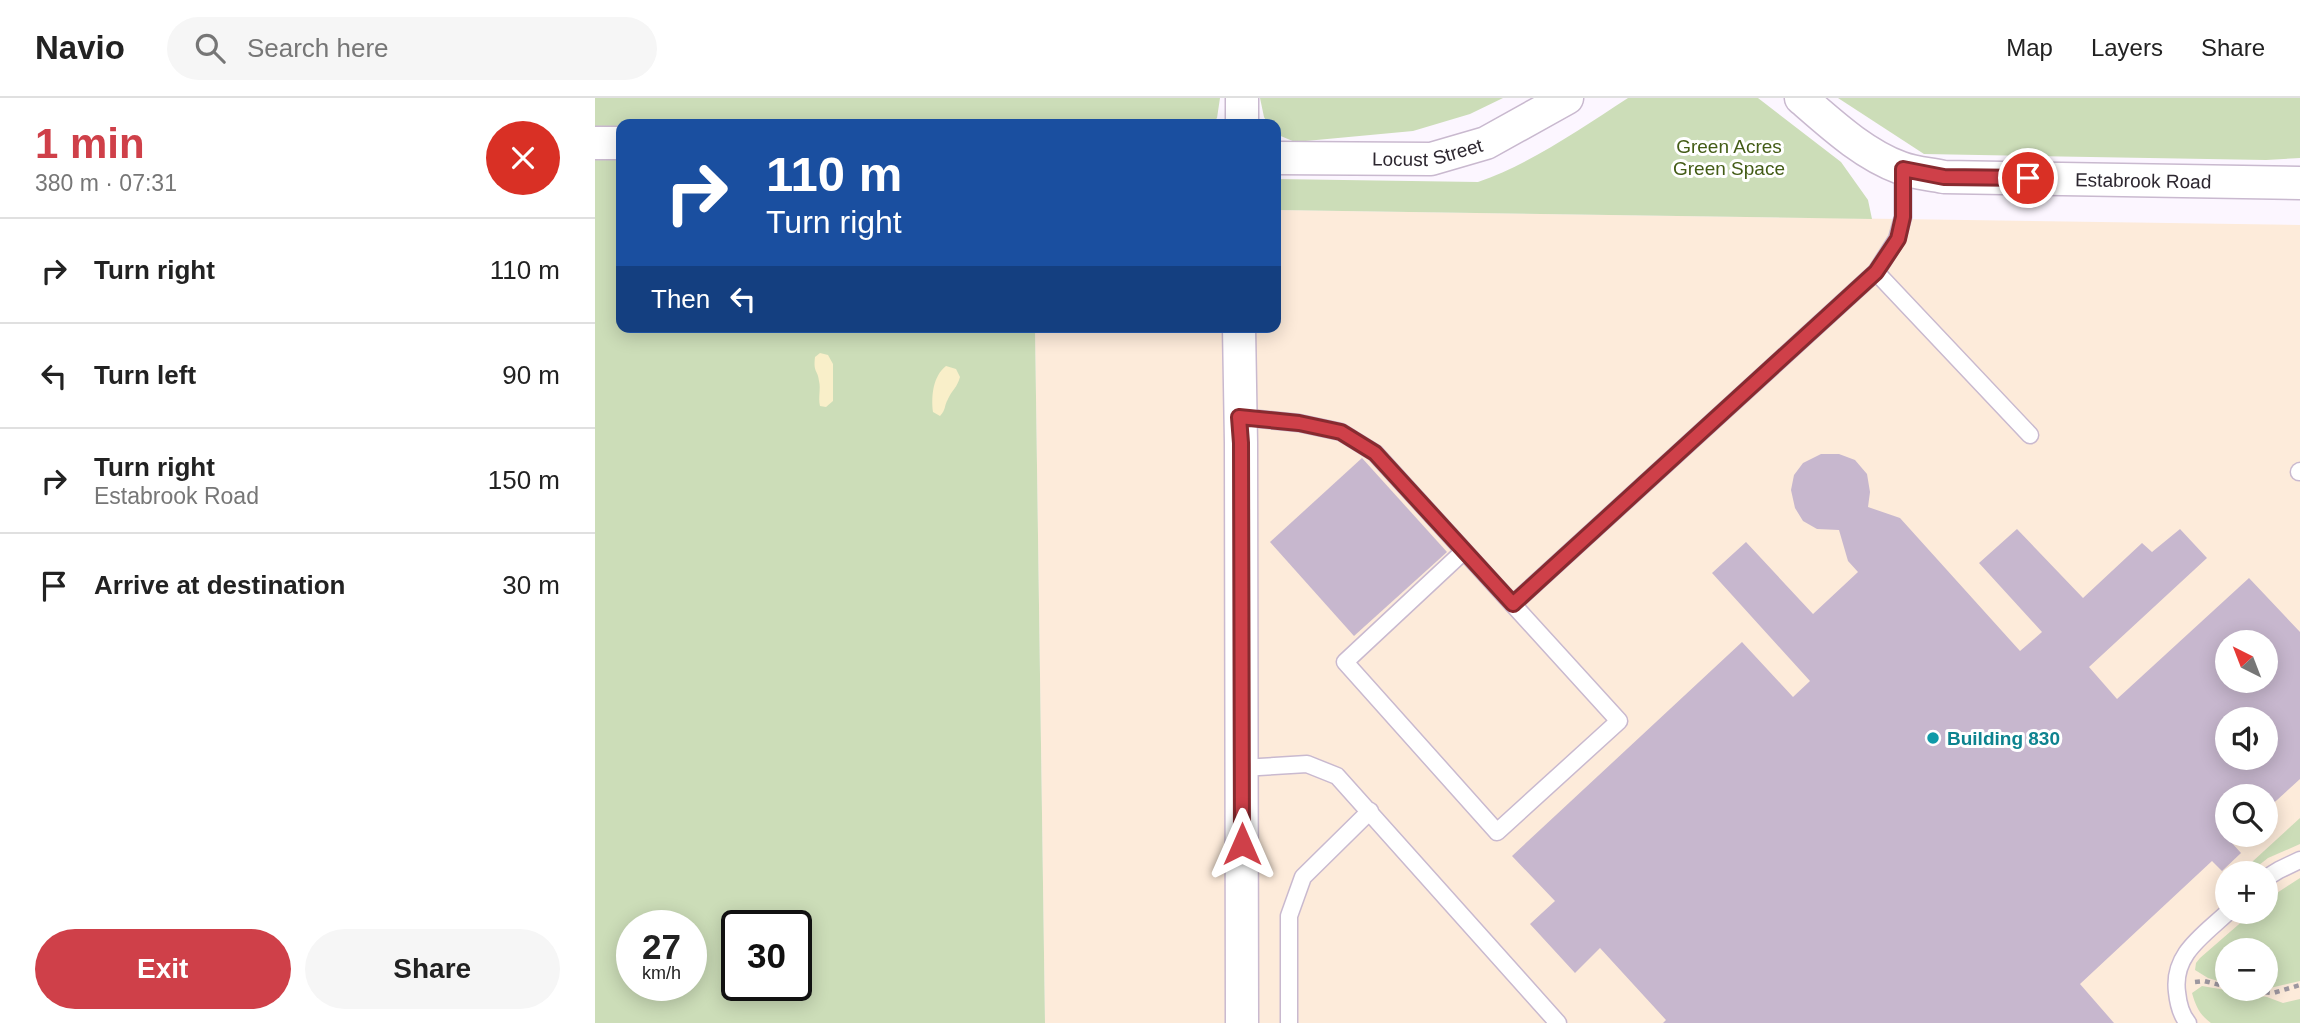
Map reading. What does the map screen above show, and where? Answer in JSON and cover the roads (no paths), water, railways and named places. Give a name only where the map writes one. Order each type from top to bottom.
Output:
[{"type":"street","points":[[1242,98],[1242,119]]},
{"type":"street","name":"Locust Street","points":[[1281,158],[1431,159],[1486,143],[1567,98]]},
{"type":"street","name":"Estabrook Road","points":[[1801,98],[1842,133],[1883,160],[1903,169],[1944,177],[2300,183]]},
{"type":"street","points":[[595,143],[616,143]]},
{"type":"street","points":[[1238,333],[1241,443],[1242,1023]]},
{"type":"lane","points":[[1513,604],[1876,272],[1898,239],[1903,217],[1903,169]]},
{"type":"lane","points":[[1876,272],[2030,435]]},
{"type":"lane","points":[[1239,417],[1299,423],[1341,432],[1375,453],[1619,721],[1497,832],[1345,662],[1464,551]]},
{"type":"lane","points":[[1242,768],[1307,764],[1338,776],[1558,1023]]},
{"type":"lane","points":[[1289,1023],[1289,916],[1303,877],[1370,811]]},
{"type":"lane","points":[[2278,871],[2300,860]]},
{"type":"lane","points":[[2188,1023],[2178,999],[2177,969],[2184,952],[2215,924]]},
{"type":"place","name":"Building 830","points":[[1933,738]]},
{"type":"park label","name":"Green Acres Green Space","points":[[1729,157]]}]
